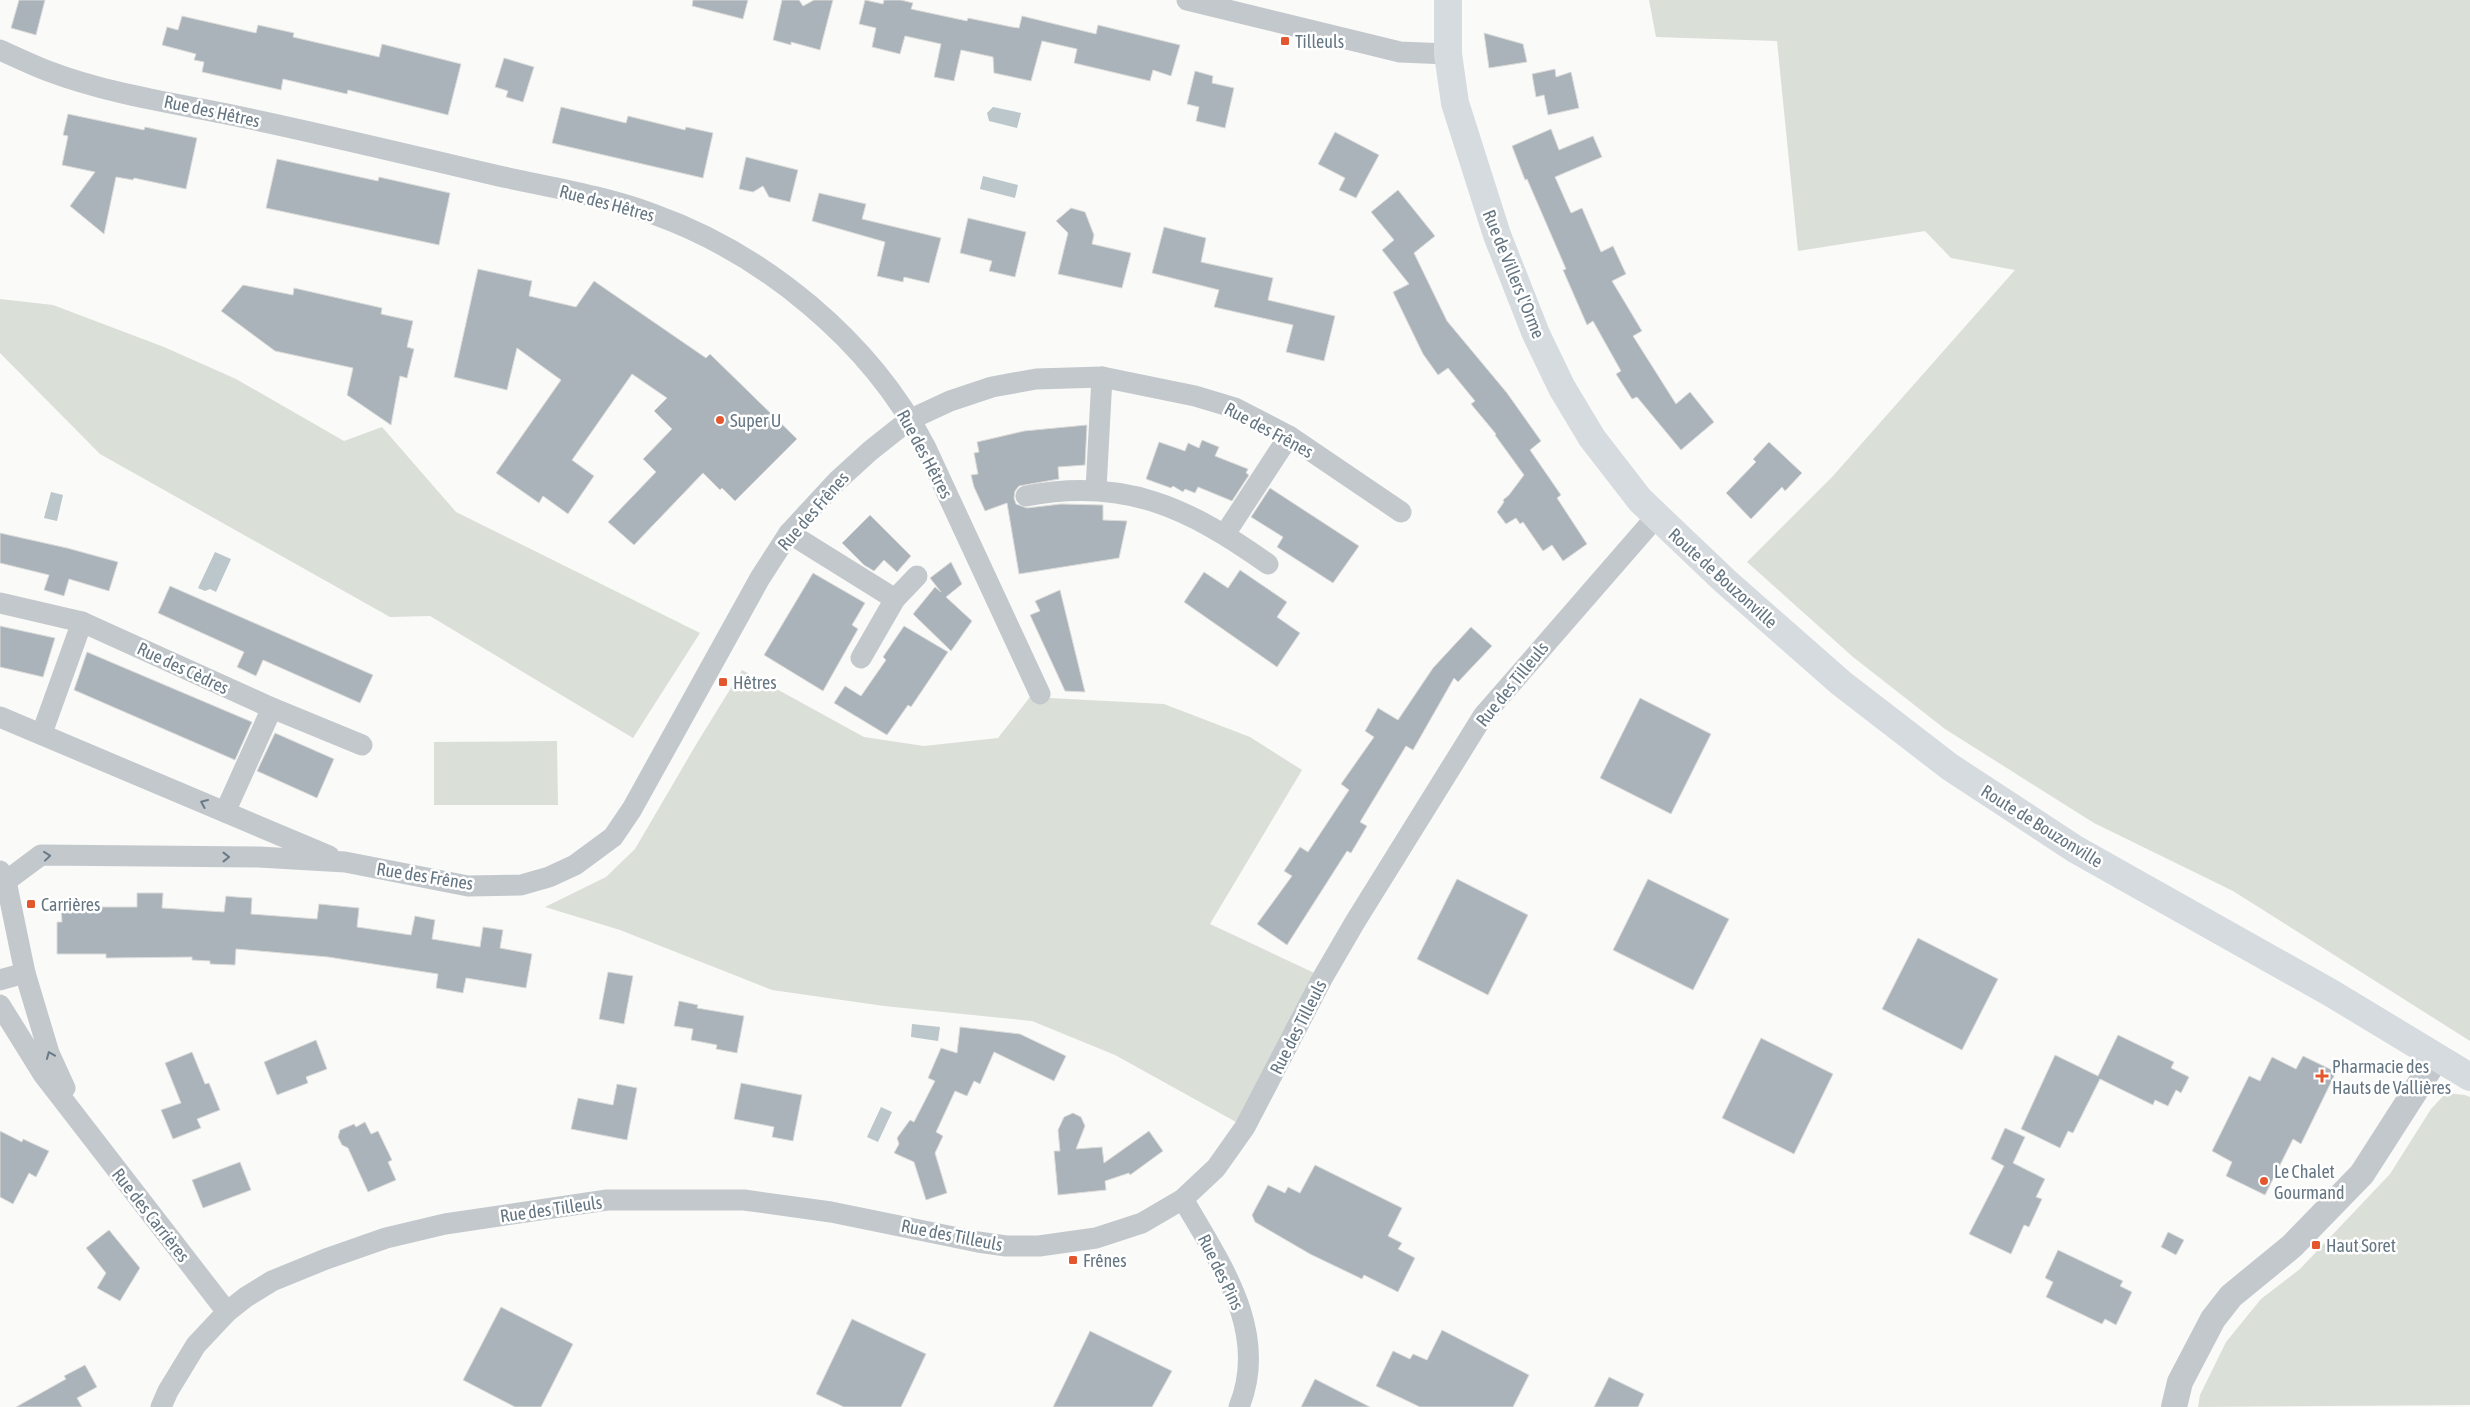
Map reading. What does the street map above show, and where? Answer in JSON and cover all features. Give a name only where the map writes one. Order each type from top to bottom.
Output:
[{"type":"main road","name":"Rue de Villers l'Orme","points":[[1448,0],[1448,54],[1455,103],[1486,206],[1536,334],[1562,388],[1592,438],[1640,500],[1656,517]]},
{"type":"main road","name":"Route de Bouzonville","points":[[1656,517],[1725,581],[1842,683],[1950,767],[2075,849],[2331,994],[2470,1078]]},
{"type":"street","points":[[1187,0],[1400,52],[1448,54]]},
{"type":"street","name":"Rue des Hêtres","points":[[0,50],[49,71],[104,88],[379,147],[616,202],[655,214],[764,268],[810,304],[864,358],[888,388],[909,420],[925,446],[1040,694]]},
{"type":"street","points":[[1096,489],[1102,378]]},
{"type":"street","name":"Rue des Frênes","points":[[3,876],[41,855],[258,857],[345,862],[468,886],[520,885],[549,877],[576,865],[613,837],[632,809],[760,578],[789,533],[837,480],[909,420],[950,401],[992,387],[1036,379],[1102,378],[1195,396],[1235,408],[1289,436],[1401,512]]},
{"type":"street","points":[[1225,534],[1289,436]]},
{"type":"street","points":[[1026,496],[1058,490],[1096,489],[1168,506],[1199,519],[1225,534],[1268,564]]},
{"type":"street","name":"Rue des Tilleuls","points":[[161,1407],[168,1391],[196,1345],[227,1312],[272,1281],[317,1262],[386,1238],[454,1223],[607,1200],[744,1200],[831,1212],[1006,1246],[1054,1244],[1096,1238],[1142,1222],[1183,1198],[1216,1168],[1246,1127],[1323,977],[1483,716],[1656,517]]},
{"type":"street","points":[[789,533],[895,599]]},
{"type":"street","points":[[861,658],[895,599],[917,576]]},
{"type":"street","name":"Rue des Cèdres","points":[[0,603],[82,622],[272,708],[362,745]]},
{"type":"street","points":[[42,733],[82,622]]},
{"type":"street","points":[[225,812],[272,708]]},
{"type":"street","name":"Rue des Frênes","points":[[0,717],[42,733],[345,862]]},
{"type":"street","points":[[258,857],[266,851],[270,841],[265,829]]},
{"type":"street","name":"Rue des Carrières","points":[[3,876],[25,973],[49,1053],[77,1116]]},
{"type":"street","points":[[0,980],[25,973]]},
{"type":"street","name":"Rue des Carrières","points":[[0,1005],[43,1074],[77,1116],[106,1158],[227,1312]]},
{"type":"street","points":[[2174,1407],[2180,1382],[2213,1319],[2231,1296],[2292,1246],[2362,1174],[2437,1058]]},
{"type":"street","name":"Rue des Pins","points":[[1183,1198],[1234,1290],[1244,1318],[1249,1349],[1248,1376],[1239,1407]]},
{"type":"shaded area","points":[[1649,0],[2470,0],[2470,1041],[2233,891],[2094,823],[1945,729],[1853,657],[1747,562],[1833,476],[2015,270],[1951,258],[1925,231],[1798,251],[1777,41],[1656,37]]},
{"type":"shaded area","points":[[993,107],[1021,113],[1017,128],[989,121],[987,113]]},
{"type":"shaded area","points":[[983,176],[1018,185],[1015,198],[980,189]]},
{"type":"shaded area","points":[[0,299],[53,305],[164,347],[236,379],[344,441],[382,427],[456,512],[700,633],[633,738],[430,616],[390,617],[100,454],[0,353]]},
{"type":"shaded area","points":[[51,492],[63,495],[57,521],[44,518]]},
{"type":"shaded area","points":[[215,552],[231,559],[216,592],[210,589],[205,591],[198,588]]},
{"type":"shaded area","points":[[742,670],[864,737],[924,746],[998,738],[1030,697],[1164,704],[1250,737],[1302,770],[1210,924],[1323,977],[1245,1127],[1115,1055],[1032,1021],[884,1006],[772,990],[620,930],[545,907],[606,877],[635,849]]},
{"type":"shaded area","points":[[557,741],[558,805],[434,805],[434,742]]},
{"type":"shaded area","points":[[912,1024],[940,1027],[938,1041],[911,1037]]},
{"type":"shaded area","points":[[2446,1093],[2470,1097],[2470,1405],[2198,1407],[2200,1395],[2226,1342],[2261,1299],[2300,1269],[2390,1174],[2431,1109]]},
{"type":"shaded area","points":[[881,1107],[892,1112],[878,1142],[867,1137]]},
{"type":"building","points":[[19,0],[45,0],[36,35],[11,28]]},
{"type":"building","points":[[693,0],[748,0],[743,19],[692,6]]},
{"type":"building","points":[[782,0],[799,0],[803,6],[814,0],[833,0],[820,50],[791,42],[791,45],[773,40]]},
{"type":"building","points":[[865,0],[883,4],[884,0],[901,0],[913,3],[911,9],[967,21],[968,18],[1019,28],[1022,16],[1096,34],[1098,25],[1180,45],[1171,76],[1153,70],[1150,81],[1074,63],[1077,49],[1042,41],[1031,81],[994,73],[993,57],[961,50],[954,81],[934,77],[941,44],[905,36],[900,54],[872,47],[876,28],[859,24]]},
{"type":"building","points":[[182,16],[256,33],[258,25],[294,33],[293,37],[379,57],[382,44],[461,64],[448,115],[348,90],[347,94],[283,79],[281,90],[202,72],[204,62],[194,60],[196,54],[162,45],[167,27],[178,30]]},
{"type":"building","points":[[1484,33],[1523,44],[1527,62],[1489,68]]},
{"type":"building","points":[[504,58],[534,67],[523,102],[506,97],[508,91],[495,87]]},
{"type":"building","points":[[1555,69],[1556,77],[1571,72],[1579,108],[1548,115],[1544,95],[1536,97],[1532,74]]},
{"type":"building","points":[[1195,71],[1213,76],[1212,83],[1234,88],[1225,128],[1196,121],[1199,107],[1187,104]]},
{"type":"building","points":[[561,107],[626,123],[628,116],[685,130],[686,127],[713,133],[703,178],[552,143]]},
{"type":"building","points":[[68,114],[144,130],[145,127],[197,138],[186,189],[134,178],[133,180],[116,177],[104,234],[70,206],[95,172],[62,165],[68,136],[63,135]]},
{"type":"building","points":[[1551,129],[1559,150],[1593,136],[1602,157],[1555,177],[1571,213],[1582,208],[1601,252],[1613,246],[1626,274],[1612,281],[1642,331],[1633,336],[1676,404],[1690,392],[1714,422],[1681,450],[1637,397],[1632,399],[1616,374],[1621,371],[1593,321],[1587,325],[1563,270],[1566,269],[1527,179],[1525,180],[1512,146]]},
{"type":"building","points":[[1335,132],[1379,155],[1356,198],[1339,190],[1345,178],[1318,164]]},
{"type":"building","points":[[746,157],[798,170],[790,202],[769,197],[763,186],[753,192],[739,189]]},
{"type":"building","points":[[277,159],[378,181],[379,177],[450,193],[439,245],[266,208]]},
{"type":"building","points":[[1398,190],[1435,236],[1414,253],[1447,321],[1507,393],[1541,441],[1530,450],[1561,495],[1557,498],[1587,544],[1563,561],[1552,545],[1543,551],[1523,522],[1520,524],[1516,518],[1506,524],[1497,512],[1504,502],[1503,500],[1524,475],[1496,434],[1471,404],[1475,401],[1448,368],[1438,375],[1423,354],[1393,292],[1409,284],[1382,250],[1394,240],[1371,212]]},
{"type":"building","points":[[819,193],[866,204],[862,219],[941,238],[929,283],[904,277],[903,282],[877,276],[885,242],[812,221]]},
{"type":"building","points":[[1071,208],[1085,212],[1094,235],[1092,244],[1131,253],[1122,288],[1058,274],[1068,233],[1056,221]]},
{"type":"building","points":[[968,218],[1026,232],[1015,277],[989,271],[992,261],[960,253]]},
{"type":"building","points":[[1164,227],[1206,238],[1201,262],[1273,278],[1268,300],[1335,316],[1324,361],[1286,352],[1293,325],[1214,307],[1219,290],[1152,273]]},
{"type":"building","points":[[478,269],[532,281],[529,296],[576,307],[594,281],[706,358],[710,354],[797,439],[735,501],[722,488],[720,490],[703,473],[634,545],[608,522],[656,472],[643,459],[672,429],[654,411],[667,398],[632,374],[572,460],[594,476],[568,514],[543,496],[539,503],[496,473],[561,380],[517,348],[507,390],[454,377]]},
{"type":"building","points":[[243,285],[293,295],[294,288],[382,308],[381,314],[413,321],[407,347],[414,349],[407,378],[400,376],[391,425],[347,395],[353,368],[275,351],[221,311]]},
{"type":"building","points":[[1087,425],[1085,465],[1058,467],[1059,479],[1019,486],[1015,491],[1014,498],[1016,504],[1027,508],[1061,504],[1103,505],[1103,520],[1127,521],[1119,558],[1019,574],[1007,503],[985,511],[974,487],[971,475],[978,474],[974,453],[979,452],[977,442],[1024,431]]},
{"type":"building","points":[[1202,440],[1219,447],[1215,456],[1248,469],[1246,473],[1249,475],[1232,501],[1198,487],[1195,493],[1185,489],[1183,492],[1173,486],[1171,488],[1146,479],[1159,442],[1185,451],[1188,443],[1199,448]]},
{"type":"building","points":[[1769,442],[1802,473],[1785,491],[1782,487],[1751,519],[1726,493],[1756,462],[1753,459]]},
{"type":"building","points":[[1270,488],[1359,546],[1333,583],[1277,547],[1283,537],[1251,517]]},
{"type":"building","points":[[870,515],[911,556],[897,572],[884,560],[874,571],[864,565],[842,543]]},
{"type":"building","points":[[0,533],[118,562],[109,591],[69,579],[64,596],[44,590],[49,575],[0,563]]},
{"type":"building","points":[[951,562],[962,584],[946,597],[972,621],[951,651],[913,614],[935,587],[941,592],[930,578]]},
{"type":"building","points":[[1240,570],[1287,602],[1277,617],[1300,633],[1277,667],[1184,602],[1204,572],[1228,588]]},
{"type":"building","points":[[813,573],[865,603],[852,625],[858,629],[823,691],[764,655]]},
{"type":"building","points":[[170,586],[373,675],[360,703],[263,660],[256,676],[237,667],[244,652],[158,613]]},
{"type":"building","points":[[1060,590],[1085,692],[1065,691],[1030,615],[1040,611],[1035,601]]},
{"type":"building","points":[[0,626],[55,638],[43,677],[0,667]]},
{"type":"building","points":[[904,626],[948,652],[911,707],[908,705],[887,735],[834,703],[845,686],[861,696],[886,660],[883,657]]},
{"type":"building","points":[[1471,627],[1492,646],[1458,682],[1454,678],[1413,750],[1406,746],[1360,822],[1367,826],[1351,853],[1347,851],[1287,945],[1257,924],[1292,876],[1284,871],[1300,847],[1308,852],[1349,790],[1341,784],[1374,737],[1365,731],[1378,708],[1398,720],[1433,668]]},
{"type":"building","points":[[87,652],[252,722],[235,760],[74,690]]},
{"type":"building","points":[[1640,698],[1711,734],[1671,814],[1600,778]]},
{"type":"building","points":[[275,733],[334,759],[317,798],[257,771]]},
{"type":"building","points":[[1457,879],[1528,915],[1488,995],[1417,959]]},
{"type":"building","points":[[1648,879],[1729,919],[1693,990],[1613,950]]},
{"type":"building","points":[[137,893],[163,893],[162,908],[224,912],[226,896],[252,898],[251,914],[317,919],[319,904],[359,908],[357,927],[411,935],[415,916],[435,920],[432,939],[480,947],[483,927],[503,930],[500,948],[532,954],[526,988],[466,978],[463,993],[436,988],[438,974],[328,957],[236,949],[235,965],[210,964],[210,961],[192,960],[192,957],[106,958],[106,954],[57,954],[57,922],[62,922],[61,908],[66,907],[66,901],[91,900],[91,907],[137,907]]},
{"type":"building","points":[[1918,938],[1998,979],[1962,1050],[1882,1009]]},
{"type":"building","points":[[608,972],[633,976],[624,1024],[599,1019]]},
{"type":"building","points":[[679,1001],[698,1005],[697,1008],[744,1016],[737,1053],[716,1049],[717,1045],[691,1040],[693,1029],[674,1026]]},
{"type":"building","points":[[960,1027],[1020,1034],[1066,1056],[1054,1081],[994,1052],[980,1084],[974,1081],[967,1096],[955,1091],[936,1132],[943,1136],[935,1153],[947,1193],[926,1200],[914,1162],[894,1153],[899,1144],[897,1138],[910,1120],[914,1122],[935,1081],[928,1078],[941,1048],[957,1053]]},
{"type":"building","points":[[2118,1035],[2174,1062],[2171,1068],[2189,1077],[2181,1093],[2176,1090],[2168,1106],[2155,1100],[2153,1105],[2100,1079],[2073,1133],[2068,1131],[2060,1148],[2021,1129],[2055,1055],[2098,1076]]},
{"type":"building","points":[[1761,1038],[1833,1074],[1794,1154],[1722,1118]]},
{"type":"building","points":[[316,1040],[327,1069],[306,1077],[308,1083],[277,1095],[264,1062]]},
{"type":"building","points":[[192,1052],[205,1084],[209,1083],[220,1110],[197,1119],[201,1128],[173,1139],[161,1110],[181,1103],[165,1063]]},
{"type":"building","points":[[2303,1056],[2336,1072],[2301,1144],[2293,1139],[2265,1195],[2226,1176],[2232,1162],[2212,1151],[2249,1076],[2260,1081],[2272,1057],[2296,1069]]},
{"type":"building","points":[[741,1083],[802,1095],[793,1141],[772,1137],[774,1127],[734,1119]]},
{"type":"building","points":[[617,1084],[637,1088],[627,1140],[571,1129],[578,1098],[613,1105]]},
{"type":"building","points":[[1073,1113],[1081,1117],[1085,1126],[1076,1149],[1102,1147],[1104,1163],[1149,1131],[1163,1151],[1130,1175],[1129,1173],[1105,1181],[1106,1190],[1058,1195],[1054,1151],[1060,1151],[1058,1130],[1064,1117]]},
{"type":"building","points":[[365,1122],[371,1134],[378,1131],[392,1160],[388,1162],[396,1180],[368,1192],[348,1148],[342,1145],[338,1137],[340,1130],[354,1124],[356,1127]]},
{"type":"building","points":[[2005,1128],[2025,1137],[2013,1163],[2045,1179],[2036,1197],[2042,1199],[2029,1227],[2024,1225],[2011,1254],[1969,1234],[2004,1166],[1991,1159]]},
{"type":"building","points":[[0,1131],[22,1142],[23,1139],[49,1151],[36,1177],[29,1173],[13,1204],[0,1197]]},
{"type":"building","points":[[240,1162],[251,1190],[203,1208],[192,1180]]},
{"type":"building","points":[[1315,1165],[1402,1208],[1388,1236],[1402,1243],[1398,1249],[1415,1258],[1398,1292],[1364,1275],[1362,1279],[1310,1254],[1255,1222],[1252,1215],[1268,1185],[1285,1193],[1288,1187],[1300,1193]]},
{"type":"building","points":[[109,1230],[140,1268],[120,1301],[97,1288],[106,1273],[86,1248]]},
{"type":"building","points":[[2168,1232],[2184,1240],[2176,1255],[2161,1247]]},
{"type":"building","points":[[2058,1250],[2123,1281],[2120,1286],[2132,1292],[2116,1325],[2105,1319],[2102,1324],[2046,1297],[2053,1282],[2045,1278]]},
{"type":"building","points":[[501,1307],[573,1344],[541,1407],[515,1407],[463,1380]]},
{"type":"building","points":[[852,1319],[926,1354],[901,1407],[844,1407],[816,1394]]},
{"type":"building","points":[[1442,1330],[1529,1375],[1513,1407],[1420,1407],[1376,1386],[1393,1351],[1410,1359],[1413,1354],[1427,1360]]},
{"type":"building","points":[[1090,1331],[1172,1371],[1152,1407],[1053,1407]]},
{"type":"building","points":[[85,1365],[97,1387],[77,1398],[82,1407],[16,1407],[66,1379],[64,1376]]},
{"type":"building","points":[[1609,1377],[1644,1394],[1638,1407],[1594,1407]]},
{"type":"building","points":[[1315,1379],[1370,1407],[1301,1407]]},
{"type":"place","name":"Tilleuls","points":[[1285,41]]},
{"type":"place","name":"Super U","points":[[720,420]]},
{"type":"place","name":"Hêtres","points":[[723,682]]},
{"type":"place","name":"Carrières","points":[[31,904]]},
{"type":"place","name":"Pharmacie des Hauts de Vallières","points":[[2322,1076]]},
{"type":"place","name":"Le Chalet Gourmand","points":[[2264,1181]]},
{"type":"place","name":"Haut Soret","points":[[2316,1245]]},
{"type":"place","name":"Frênes","points":[[1073,1260]]}]
